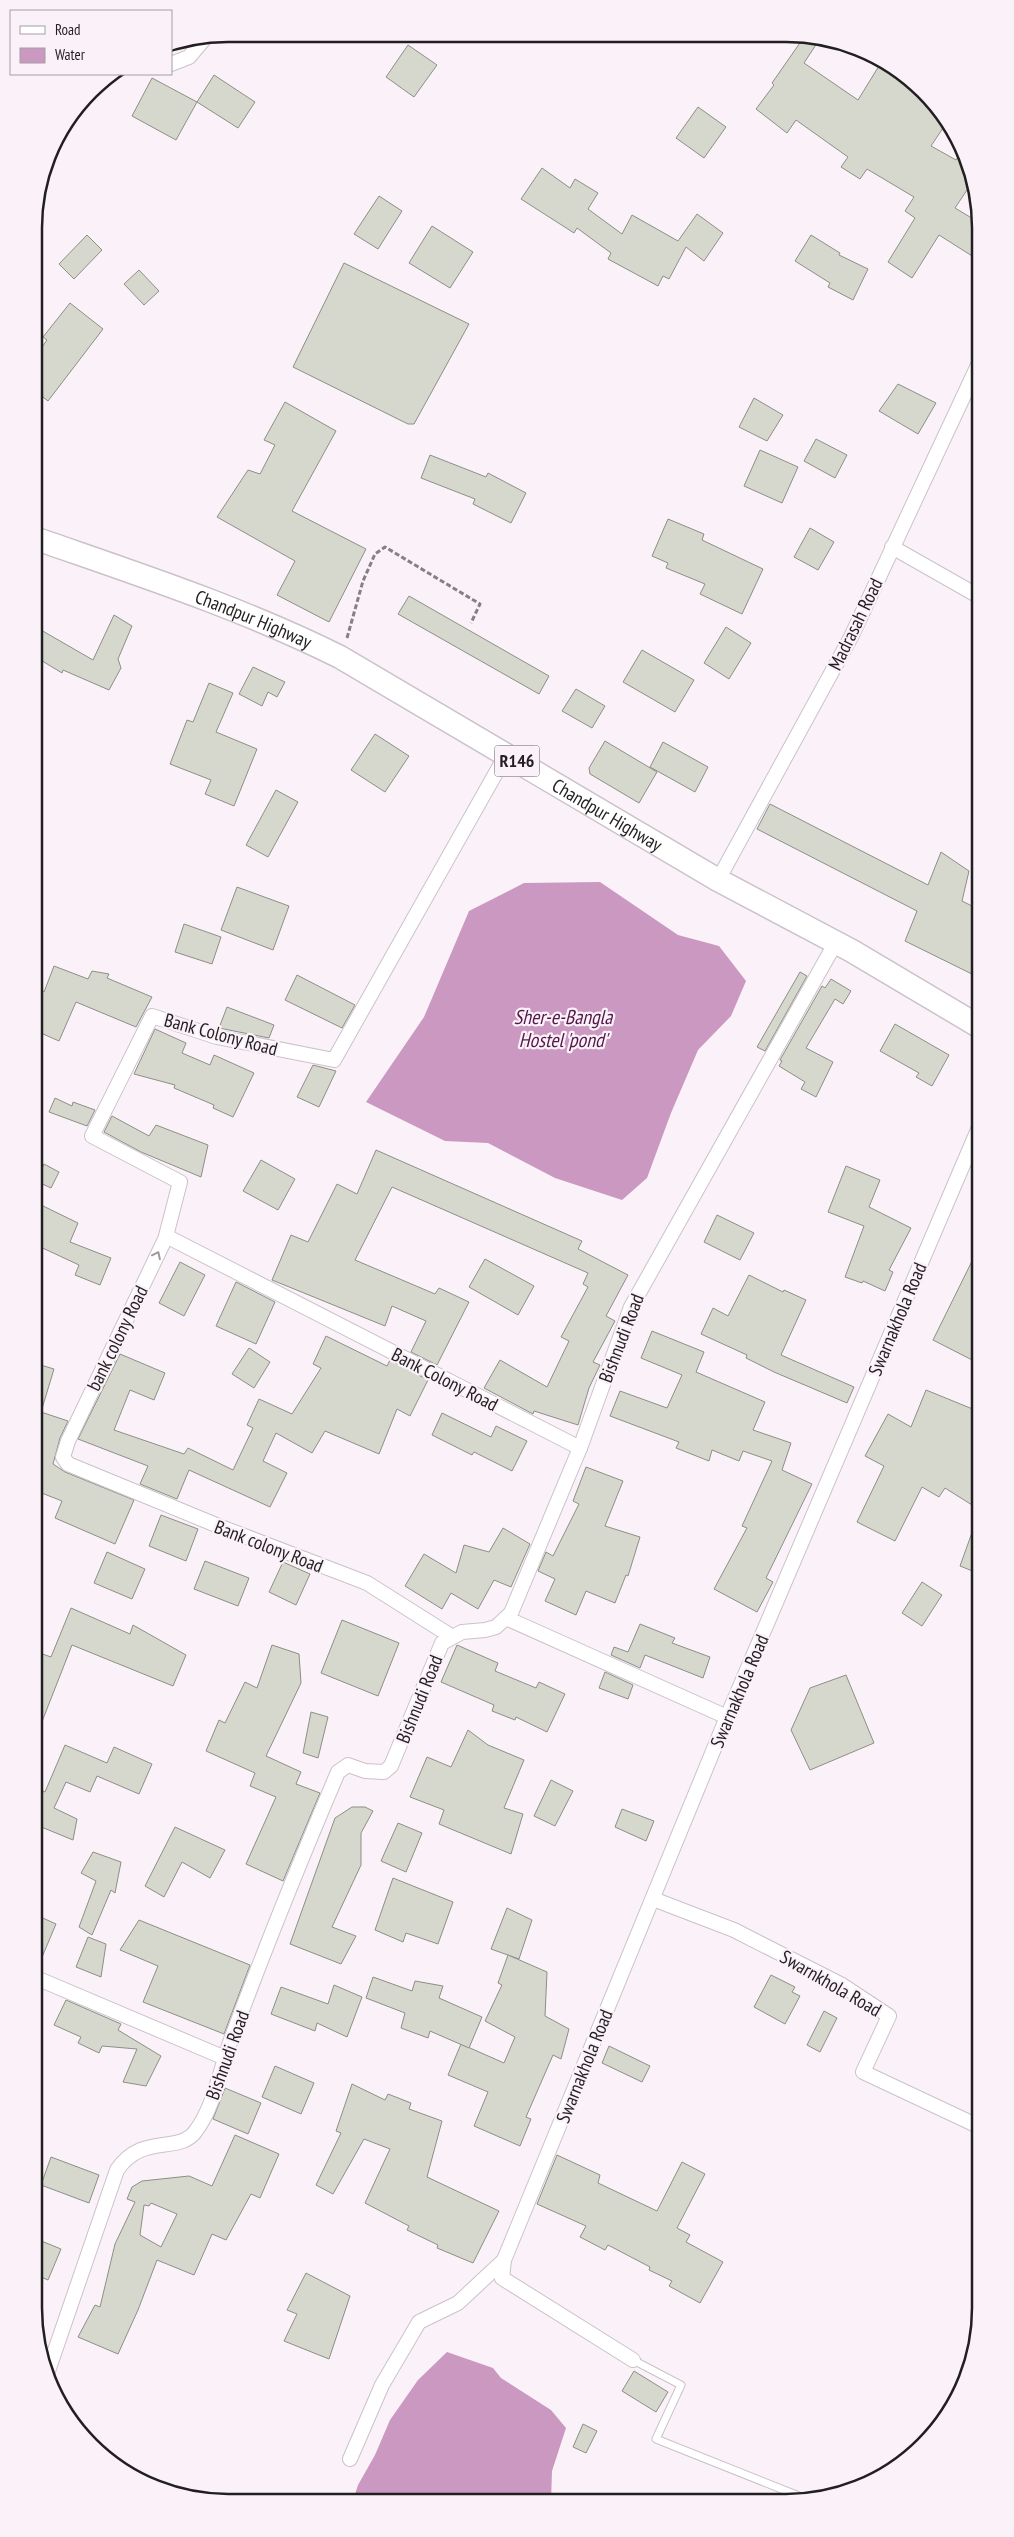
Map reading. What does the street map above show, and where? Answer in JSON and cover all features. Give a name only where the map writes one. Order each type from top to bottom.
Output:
[{"type":"main road","name":"Chandpur Highway","points":[[42,541],[200,598],[291,634],[340,657],[718,880],[836,942],[972,1022]]},
{"type":"street","points":[[172,64],[189,57],[199,45]]},
{"type":"street","name":"Madrasah Road","points":[[718,880],[851,637],[972,378]]},
{"type":"street","points":[[892,547],[972,592]]},
{"type":"street","name":"Bank Colony Road","points":[[506,755],[334,1060],[217,1037],[152,1016],[92,1136],[180,1182],[166,1235],[580,1448]]},
{"type":"street","name":"Bishnudi Road","points":[[51,2363],[117,2170],[122,2162],[137,2151],[185,2140],[194,2134],[203,2120],[225,2058],[338,1772],[348,1765],[366,1771],[384,1772],[391,1766],[439,1649],[452,1636],[462,1632],[496,1627],[511,1613],[580,1448],[640,1288],[688,1208],[836,942]]},
{"type":"street","name":"Swarnakhola Road","points":[[504,2260],[728,1717],[972,1144]]},
{"type":"street","name":"bank colony Road","points":[[68,1441],[166,1235]]},
{"type":"street","name":"Bank colony Road","points":[[68,1441],[63,1457],[68,1464],[221,1527],[367,1583],[452,1636]]},
{"type":"street","points":[[419,1616],[452,1636]]},
{"type":"street","points":[[506,1618],[728,1717]]},
{"type":"street","name":"Swarnkhola Road","points":[[653,1899],[734,1930],[842,1985],[890,2016],[863,2072],[972,2123]]},
{"type":"street","points":[[42,1980],[225,2058]]},
{"type":"street","points":[[504,2260],[502,2278],[632,2360]]},
{"type":"street","points":[[350,2459],[382,2385],[419,2322],[458,2304],[504,2260]]},
{"type":"lane","points":[[632,2360],[681,2385],[656,2439],[794,2494]]},
{"type":"path","points":[[340,657],[357,609],[363,581],[375,554],[385,547],[480,604],[471,623]]},
{"type":"water","name":"Sher-e-Bangla Hostel 'pond'","points":[[600,882],[678,935],[719,946],[746,981],[731,1016],[698,1050],[671,1113],[647,1178],[622,1200],[555,1178],[488,1143],[445,1141],[366,1102],[424,1017],[469,911],[524,883]]},
{"type":"water","points":[[447,2352],[493,2368],[501,2378],[551,2410],[566,2428],[552,2471],[551,2494],[355,2494],[390,2420],[418,2380]]},
{"type":"building","points":[[800,43],[816,45],[804,63],[858,100],[878,67],[899,81],[917,97],[943,129],[931,146],[956,160],[957,158],[967,189],[955,208],[971,218],[972,256],[939,235],[912,278],[888,262],[915,218],[905,211],[914,197],[867,169],[860,179],[841,167],[848,157],[796,120],[787,133],[756,109],[774,85],[772,83]]},
{"type":"building","points":[[408,45],[437,65],[414,97],[386,77]]},
{"type":"building","points":[[214,75],[255,102],[238,128],[197,102]]},
{"type":"building","points":[[152,78],[197,102],[176,140],[132,116]]},
{"type":"building","points":[[698,107],[726,127],[704,158],[676,138]]},
{"type":"building","points":[[542,168],[570,188],[575,179],[598,193],[588,209],[622,234],[632,215],[678,241],[697,214],[723,233],[704,261],[686,247],[669,279],[663,276],[658,286],[608,259],[611,253],[577,228],[574,233],[521,199]]},
{"type":"building","points":[[379,196],[402,211],[378,249],[354,234]]},
{"type":"building","points":[[432,226],[473,252],[450,288],[409,263]]},
{"type":"building","points":[[87,235],[102,250],[74,279],[59,264]]},
{"type":"building","points":[[811,235],[840,253],[839,255],[868,269],[853,300],[828,287],[830,283],[795,261]]},
{"type":"building","points":[[344,263],[469,324],[414,424],[408,424],[293,367]]},
{"type":"building","points":[[139,270],[159,291],[144,305],[124,284]]},
{"type":"building","points":[[70,303],[103,329],[48,401],[42,396],[42,347],[47,340],[43,337]]},
{"type":"building","points":[[898,384],[936,403],[918,434],[879,411]]},
{"type":"building","points":[[754,398],[783,415],[767,441],[739,427]]},
{"type":"building","points":[[285,402],[336,431],[292,511],[366,549],[329,622],[277,595],[295,561],[217,517],[248,470],[260,474],[275,445],[264,440]]},
{"type":"building","points":[[816,439],[847,455],[835,478],[804,461]]},
{"type":"building","points":[[760,450],[798,467],[782,503],[744,486]]},
{"type":"building","points":[[430,455],[486,477],[488,473],[526,493],[511,523],[473,504],[475,499],[421,478]]},
{"type":"building","points":[[668,519],[704,534],[702,540],[763,569],[742,614],[700,594],[705,584],[666,568],[668,563],[652,556]]},
{"type":"building","points":[[810,528],[834,542],[818,570],[794,557]]},
{"type":"building","points":[[409,596],[549,676],[539,694],[398,614]]},
{"type":"building","points":[[114,615],[132,626],[118,659],[121,668],[109,690],[63,670],[62,673],[42,661],[42,631],[93,660]]},
{"type":"building","points":[[726,627],[751,643],[729,679],[704,663]]},
{"type":"building","points":[[642,650],[694,680],[675,712],[623,682]]},
{"type":"building","points":[[253,667],[285,682],[277,697],[268,692],[262,706],[239,694]]},
{"type":"building","points":[[209,683],[233,693],[216,732],[257,749],[234,806],[205,794],[211,780],[170,764],[187,720],[193,722]]},
{"type":"building","points":[[576,689],[605,706],[592,728],[562,711]]},
{"type":"building","points":[[375,734],[409,756],[385,792],[351,770]]},
{"type":"building","points":[[605,741],[657,772],[639,803],[590,774],[589,768]]},
{"type":"building","points":[[663,742],[708,767],[695,792],[650,767]]},
{"type":"building","points":[[276,790],[298,802],[268,857],[246,845]]},
{"type":"building","points":[[770,804],[928,885],[941,852],[969,871],[962,901],[972,906],[972,974],[905,941],[917,911],[757,829]]},
{"type":"building","points":[[237,887],[289,906],[273,950],[221,930]]},
{"type":"building","points":[[184,924],[221,937],[212,964],[175,952]]},
{"type":"building","points":[[54,966],[88,979],[92,971],[109,974],[107,978],[152,997],[136,1027],[76,1002],[59,1041],[42,1034],[42,991],[44,992]]},
{"type":"building","points":[[800,972],[807,976],[765,1051],[757,1047]]},
{"type":"building","points":[[297,975],[355,1005],[342,1028],[285,1000]]},
{"type":"building","points":[[831,979],[851,991],[843,1004],[835,999],[806,1048],[833,1062],[816,1097],[801,1089],[805,1082],[779,1066],[782,1061],[780,1060],[822,986],[825,988]]},
{"type":"building","points":[[227,1007],[274,1025],[269,1038],[219,1028]]},
{"type":"building","points":[[895,1024],[949,1055],[932,1086],[916,1077],[919,1073],[880,1051]]},
{"type":"building","points":[[155,1029],[186,1043],[182,1053],[210,1065],[214,1055],[254,1073],[233,1117],[213,1108],[214,1105],[174,1088],[175,1085],[134,1074]]},
{"type":"building","points":[[313,1065],[336,1071],[319,1107],[297,1097]]},
{"type":"building","points":[[55,1098],[72,1106],[73,1102],[95,1110],[87,1126],[49,1112]]},
{"type":"building","points":[[112,1116],[149,1136],[156,1125],[208,1145],[201,1177],[141,1152],[104,1132]]},
{"type":"building","points":[[376,1150],[582,1241],[578,1249],[628,1275],[606,1316],[615,1321],[593,1362],[600,1365],[589,1388],[578,1425],[534,1411],[533,1414],[484,1388],[500,1360],[547,1387],[569,1341],[561,1337],[588,1287],[583,1284],[588,1273],[392,1187],[355,1260],[435,1294],[439,1288],[469,1302],[437,1365],[411,1352],[426,1321],[392,1306],[385,1326],[272,1280],[291,1235],[308,1242],[337,1184],[357,1194]]},
{"type":"building","points":[[261,1160],[295,1179],[278,1210],[243,1191]]},
{"type":"building","points":[[44,1164],[59,1172],[51,1188],[42,1184],[42,1168]]},
{"type":"building","points":[[846,1166],[880,1180],[869,1207],[911,1228],[889,1270],[893,1272],[885,1291],[863,1281],[862,1283],[845,1277],[864,1226],[828,1212]]},
{"type":"building","points":[[42,1205],[78,1223],[70,1242],[111,1258],[100,1285],[75,1275],[79,1265],[42,1248]]},
{"type":"building","points":[[717,1215],[754,1233],[740,1260],[704,1242]]},
{"type":"building","points":[[485,1259],[534,1286],[518,1315],[469,1287]]},
{"type":"building","points":[[972,1261],[972,1360],[933,1340]]},
{"type":"building","points":[[180,1262],[205,1275],[184,1316],[159,1303]]},
{"type":"building","points":[[749,1275],[783,1292],[784,1290],[806,1300],[781,1355],[854,1387],[847,1403],[774,1372],[746,1358],[747,1355],[701,1334],[713,1308],[728,1316]]},
{"type":"building","points":[[236,1282],[275,1302],[256,1344],[216,1326]]},
{"type":"building","points":[[652,1331],[704,1352],[696,1372],[765,1402],[753,1430],[791,1443],[782,1470],[812,1484],[766,1578],[773,1582],[757,1612],[714,1589],[747,1528],[742,1526],[772,1461],[743,1451],[739,1461],[712,1450],[709,1461],[676,1448],[679,1442],[610,1416],[620,1391],[667,1408],[682,1375],[641,1358]]},
{"type":"building","points":[[326,1336],[387,1366],[390,1360],[428,1380],[410,1416],[397,1409],[379,1454],[325,1431],[312,1453],[276,1433],[263,1461],[287,1473],[270,1507],[189,1470],[177,1499],[140,1484],[148,1466],[78,1439],[120,1354],[165,1373],[154,1400],[130,1390],[114,1430],[184,1454],[188,1448],[233,1470],[253,1428],[247,1425],[259,1399],[292,1414],[321,1368],[313,1364]]},
{"type":"building","points":[[249,1348],[270,1362],[254,1388],[232,1374]]},
{"type":"building","points":[[42,1365],[54,1369],[42,1409]]},
{"type":"building","points":[[926,1390],[972,1409],[972,1505],[945,1488],[939,1497],[922,1487],[895,1541],[857,1522],[884,1466],[865,1456],[888,1414],[911,1427]]},
{"type":"building","points":[[42,1412],[68,1421],[60,1438],[53,1464],[65,1472],[134,1500],[115,1544],[55,1518],[62,1501],[42,1493]]},
{"type":"building","points":[[442,1413],[491,1437],[496,1426],[527,1441],[512,1471],[474,1452],[472,1455],[432,1435]]},
{"type":"building","points":[[586,1467],[623,1481],[605,1526],[640,1537],[628,1576],[626,1575],[615,1603],[586,1591],[576,1615],[545,1601],[555,1579],[538,1571],[546,1552],[553,1556],[579,1504],[573,1501]]},
{"type":"building","points":[[161,1515],[198,1529],[186,1561],[149,1546]]},
{"type":"building","points":[[503,1528],[530,1544],[511,1587],[494,1580],[478,1609],[451,1593],[442,1609],[405,1586],[424,1554],[456,1573],[464,1545],[489,1552]]},
{"type":"building","points":[[972,1533],[972,1571],[960,1566]]},
{"type":"building","points":[[107,1552],[145,1569],[132,1599],[94,1583]]},
{"type":"building","points":[[205,1561],[249,1578],[238,1606],[194,1589]]},
{"type":"building","points":[[283,1562],[310,1574],[296,1605],[269,1592]]},
{"type":"building","points":[[922,1582],[942,1595],[922,1626],[902,1613]]},
{"type":"building","points":[[71,1608],[130,1634],[133,1625],[186,1655],[173,1686],[72,1645],[42,1722],[42,1654],[51,1657]]},
{"type":"building","points":[[342,1620],[399,1643],[378,1696],[321,1673]]},
{"type":"building","points":[[640,1624],[675,1638],[672,1643],[710,1657],[703,1678],[645,1655],[640,1668],[611,1655],[614,1647],[628,1652]]},
{"type":"building","points":[[272,1645],[299,1654],[301,1683],[266,1756],[301,1772],[296,1784],[320,1793],[283,1881],[246,1864],[276,1797],[250,1786],[255,1773],[206,1751],[219,1720],[225,1723],[245,1682],[257,1688]]},
{"type":"building","points":[[457,1645],[498,1663],[495,1671],[536,1688],[539,1682],[565,1694],[547,1732],[516,1717],[515,1720],[492,1711],[494,1705],[441,1682]]},
{"type":"building","points":[[605,1672],[633,1685],[628,1699],[599,1688]]},
{"type":"building","points":[[846,1675],[874,1743],[810,1770],[791,1730],[810,1688]]},
{"type":"building","points":[[311,1712],[328,1717],[318,1758],[303,1753]]},
{"type":"building","points":[[468,1730],[488,1745],[524,1760],[504,1808],[523,1814],[511,1854],[439,1824],[444,1810],[410,1797],[427,1757],[451,1767]]},
{"type":"building","points":[[65,1745],[107,1763],[114,1747],[152,1764],[139,1794],[97,1776],[90,1792],[66,1782],[54,1808],[77,1819],[73,1840],[42,1827],[42,1791],[45,1792]]},
{"type":"building","points":[[551,1780],[573,1791],[555,1826],[534,1816]]},
{"type":"building","points":[[352,1807],[365,1807],[373,1811],[361,1833],[361,1865],[332,1927],[356,1936],[341,1964],[290,1944],[335,1818]]},
{"type":"building","points":[[622,1809],[654,1821],[646,1841],[615,1827]]},
{"type":"building","points":[[398,1823],[422,1833],[406,1872],[381,1861]]},
{"type":"building","points":[[175,1827],[225,1850],[210,1878],[182,1862],[164,1897],[145,1886]]},
{"type":"building","points":[[93,1852],[121,1862],[115,1893],[111,1890],[92,1935],[79,1927],[96,1881],[81,1873]]},
{"type":"building","points":[[393,1878],[453,1902],[438,1944],[406,1933],[403,1942],[375,1930]]},
{"type":"building","points":[[507,1908],[532,1920],[519,1959],[491,1949]]},
{"type":"building","points":[[42,1918],[56,1924],[42,1957]]},
{"type":"building","points":[[139,1920],[250,1965],[224,2034],[143,2002],[158,1966],[120,1950]]},
{"type":"building","points":[[88,1937],[106,1944],[101,1977],[76,1967]]},
{"type":"building","points":[[508,1955],[547,1972],[545,2016],[569,2029],[561,2059],[553,2055],[526,2117],[531,2119],[520,2146],[474,2126],[488,2092],[448,2075],[461,2044],[504,2063],[515,2037],[485,2021],[502,1985],[498,1983]]},
{"type":"building","points":[[771,1975],[795,1987],[792,1992],[800,1996],[785,2024],[754,2007]]},
{"type":"building","points":[[373,1977],[412,1991],[415,1981],[443,1986],[439,1998],[482,2017],[469,2048],[430,2031],[428,2038],[401,2028],[405,2013],[366,1998]]},
{"type":"building","points":[[334,1985],[362,1997],[347,2037],[317,2023],[315,2031],[271,2014],[281,1987],[328,2004]]},
{"type":"building","points":[[66,2000],[121,2024],[118,2030],[161,2056],[146,2086],[123,2082],[137,2049],[102,2046],[99,2053],[78,2043],[81,2037],[54,2025]]},
{"type":"building","points":[[824,2011],[837,2018],[820,2052],[807,2045]]},
{"type":"building","points":[[609,2046],[650,2066],[642,2082],[602,2063]]},
{"type":"building","points":[[275,2066],[314,2083],[301,2114],[262,2097]]},
{"type":"building","points":[[352,2084],[385,2100],[388,2094],[411,2103],[409,2109],[442,2121],[427,2177],[499,2211],[473,2263],[437,2248],[438,2245],[407,2230],[409,2226],[365,2203],[390,2149],[364,2139],[333,2194],[316,2185],[341,2133],[336,2131]]},
{"type":"building","points":[[225,2088],[261,2103],[248,2134],[213,2119]]},
{"type":"building","points":[[235,2135],[279,2154],[260,2198],[251,2194],[226,2240],[212,2234],[194,2275],[157,2260],[138,2310],[118,2354],[78,2337],[95,2305],[100,2307],[115,2244],[135,2202],[127,2199],[132,2187],[142,2181],[189,2176],[212,2186]],"holes":[[[151,2203],[177,2214],[161,2247],[140,2235],[144,2205],[149,2206]]]},
{"type":"building","points":[[557,2155],[600,2175],[598,2183],[657,2211],[682,2162],[705,2174],[677,2228],[690,2235],[686,2242],[723,2262],[700,2303],[669,2286],[672,2281],[649,2270],[650,2267],[608,2245],[605,2250],[580,2237],[586,2226],[537,2204]]},
{"type":"building","points":[[51,2157],[99,2175],[89,2203],[42,2185]]},
{"type":"building","points":[[42,2241],[61,2249],[48,2280],[42,2277]]},
{"type":"building","points":[[306,2273],[350,2296],[329,2359],[284,2341],[297,2314],[287,2310]]},
{"type":"building","points":[[634,2371],[668,2392],[656,2412],[622,2391]]},
{"type":"building","points":[[583,2424],[597,2431],[586,2453],[573,2447]]}]
